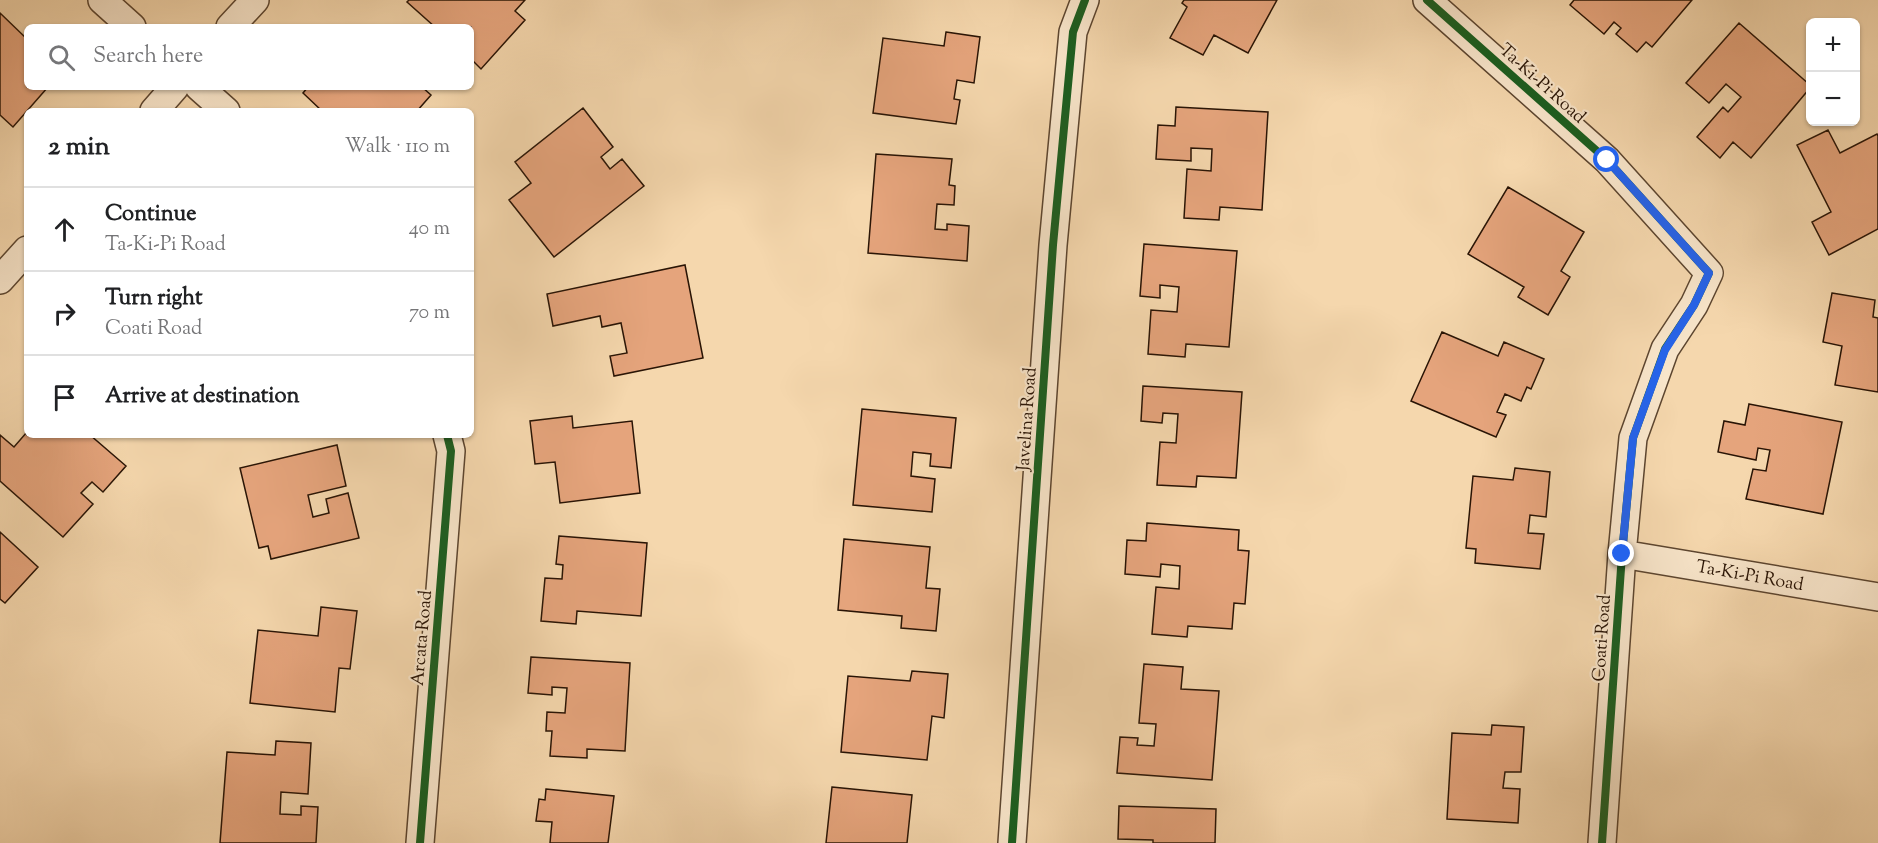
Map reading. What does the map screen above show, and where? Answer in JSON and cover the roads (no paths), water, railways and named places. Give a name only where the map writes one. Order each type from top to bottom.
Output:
[{"type":"street","points":[[102,0],[129,24]]},
{"type":"street","points":[[233,24],[255,0]]},
{"type":"street","name":"Javelina Road","points":[[1012,843],[1053,245],[1073,32],[1085,0]]},
{"type":"street","name":"Ta-Ki-Pi Road","points":[[1427,0],[1607,160],[1709,273]]},
{"type":"street","points":[[157,108],[173,90]]},
{"type":"street","points":[[202,90],[223,108]]},
{"type":"street","points":[[0,280],[24,253]]},
{"type":"street","name":"Coati Road","points":[[1602,843],[1622,554],[1633,438],[1665,350],[1694,305],[1709,273]]},
{"type":"street","name":"Arcata Road","points":[[420,843],[451,451],[448,438]]},
{"type":"street","name":"Ta-Ki-Pi Road","points":[[1622,554],[1878,597]]}]
